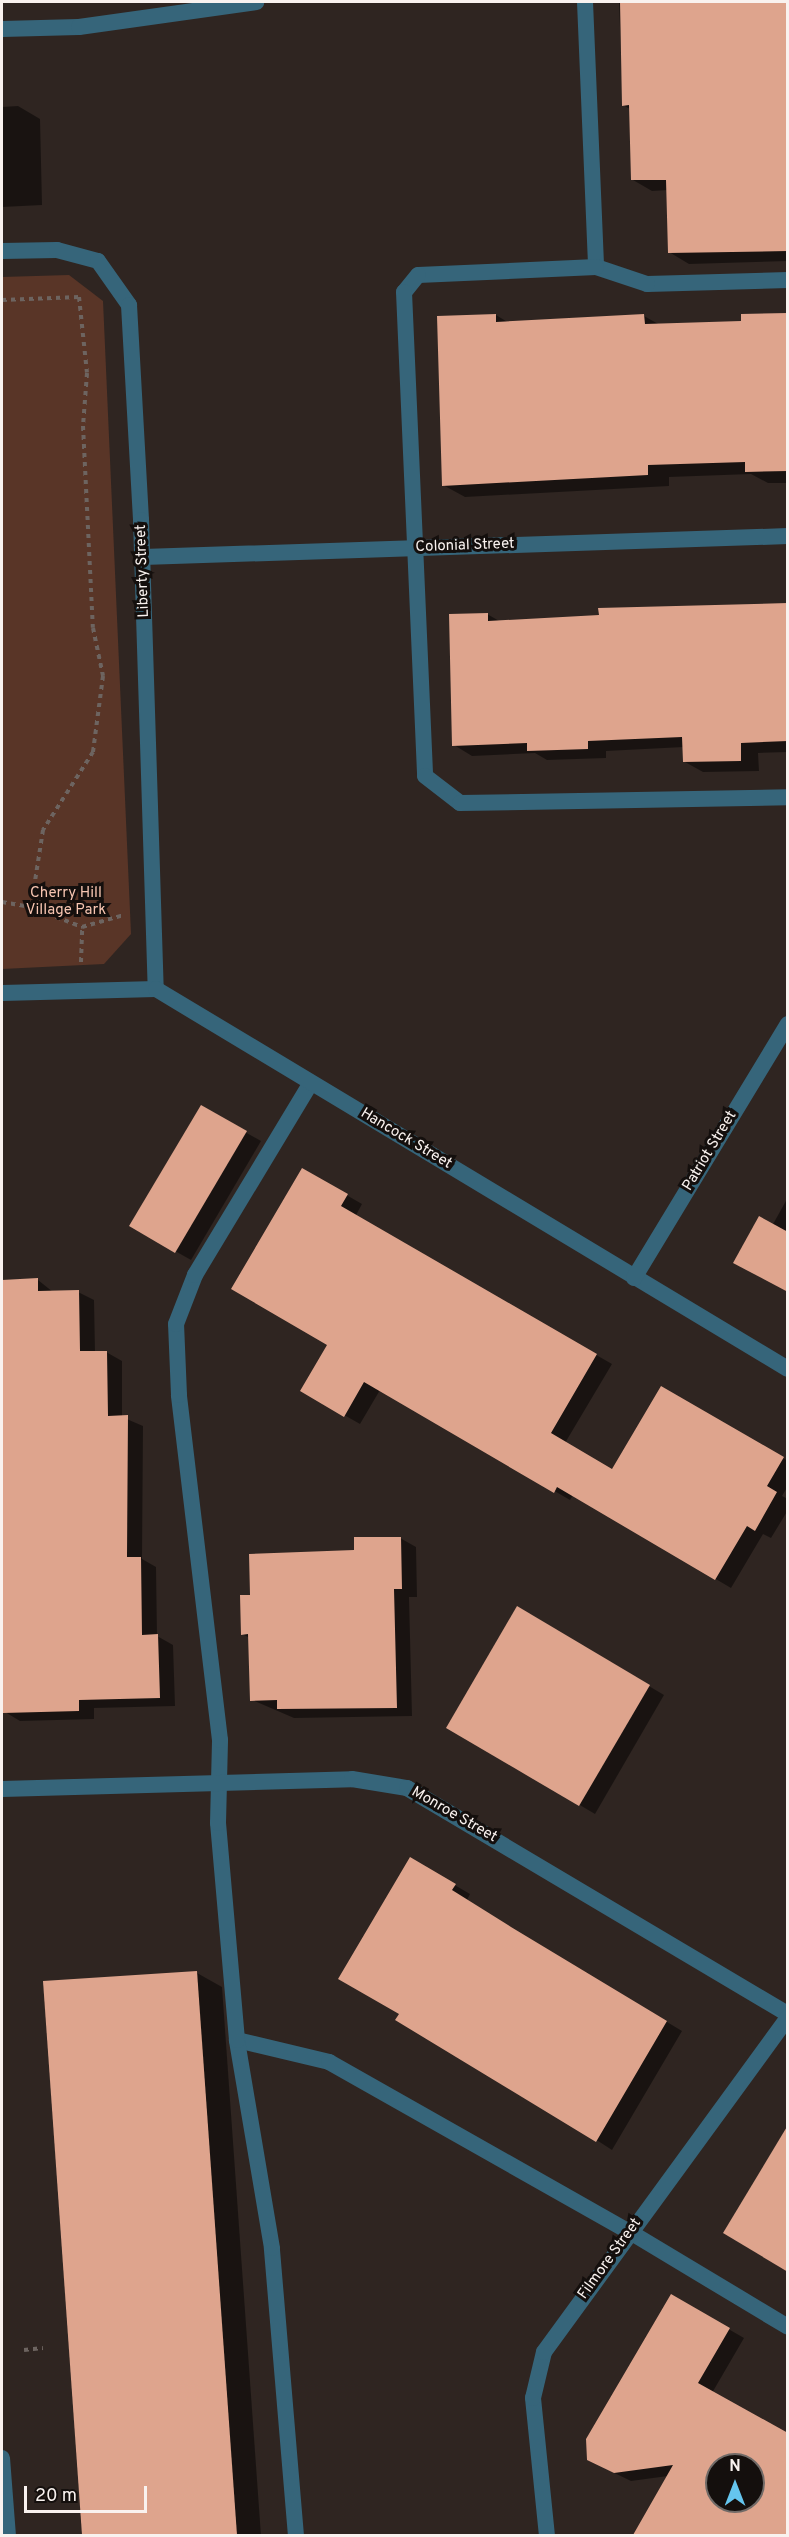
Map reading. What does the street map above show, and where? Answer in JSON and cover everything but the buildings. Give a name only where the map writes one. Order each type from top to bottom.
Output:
[{"type":"street","points":[[2,29],[79,27],[256,2]]},
{"type":"street","points":[[585,2],[596,267]]},
{"type":"street","name":"Liberty Street","points":[[2,251],[57,250],[98,261],[129,305],[142,557],[156,989]]},
{"type":"street","points":[[788,280],[647,284],[596,267],[418,275],[404,292],[424,776],[460,803],[788,797]]},
{"type":"street","name":"Colonial Street","points":[[142,557],[788,536]]},
{"type":"street","points":[[2,993],[156,989]]},
{"type":"street","name":"Hancock Street","points":[[156,989],[788,1369]]},
{"type":"street","name":"Patriot Street","points":[[634,1278],[788,1024]]},
{"type":"street","points":[[296,2535],[272,2248],[237,2040],[218,1783],[219,1740],[179,1395],[176,1324],[195,1275],[311,1083]]},
{"type":"street","name":"Monroe Street","points":[[2,1789],[352,1779],[407,1788],[788,2016]]},
{"type":"street","name":"Filmore Street","points":[[547,2535],[533,2398],[544,2352],[788,2016]]},
{"type":"street","points":[[237,2040],[329,2062],[630,2232],[788,2327]]},
{"type":"street","points":[[2,2458],[8,2535]]},
{"type":"path","points":[[2,300],[79,297],[87,373],[83,426],[93,628],[103,676],[93,752],[43,830],[31,907]]},
{"type":"path","points":[[2,902],[31,907],[82,927],[153,907]]},
{"type":"path","points":[[24,2350],[43,2348]]},
{"type":"green space","name":"Cherry Hill Village Park","points":[[69,275],[103,301],[131,934],[104,964],[2,969],[2,277]]}]
